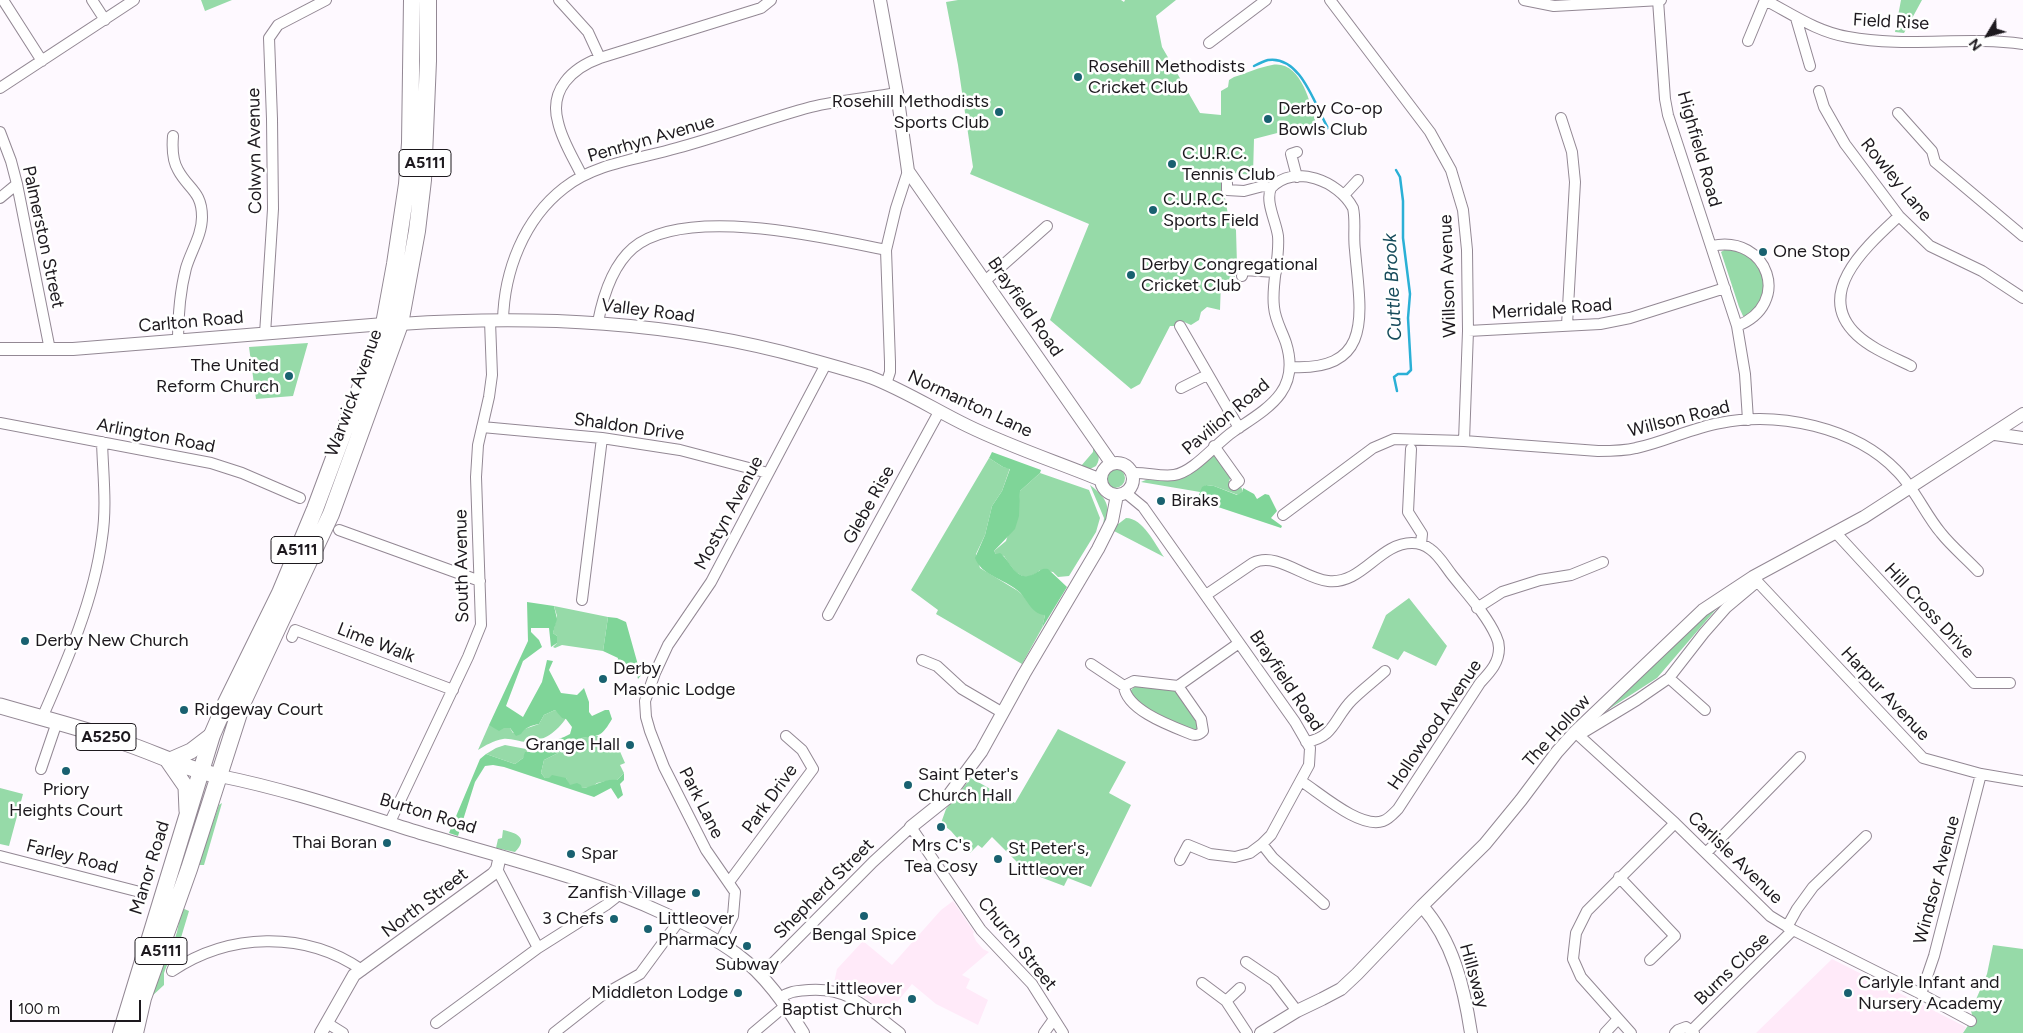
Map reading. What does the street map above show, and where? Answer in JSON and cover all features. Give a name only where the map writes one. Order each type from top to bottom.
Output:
[{"type":"highway","name":"Warwick Avenue","points":[[200,772],[212,735],[225,705],[280,593],[315,509],[384,324],[407,184],[410,143],[412,0]]},
{"type":"highway","name":"Warwick Avenue","points":[[220,776],[242,704],[330,514],[400,324],[417,231],[423,180],[428,80],[428,0]]},
{"type":"highway","name":"A5111","points":[[200,772],[212,758],[226,724],[242,704]]},
{"type":"highway","name":"Manor Road","points":[[121,1033],[200,772]]},
{"type":"highway","name":"Manor Road","points":[[135,1033],[144,998],[220,776]]},
{"type":"main road","name":"Burton Road","points":[[0,706],[122,742],[168,761],[200,772],[220,776]]},
{"type":"main road","points":[[187,814],[186,787],[168,761],[191,751],[212,735]]},
{"type":"street","points":[[2,0],[42,61]]},
{"type":"street","points":[[92,0],[105,20]]},
{"type":"street","points":[[0,88],[134,0]]},
{"type":"street","name":"Colwyn Avenue","points":[[265,334],[273,209],[269,38],[278,25],[326,0]]},
{"type":"street","points":[[559,0],[588,32],[600,58]]},
{"type":"street","points":[[582,176],[559,127],[556,115],[557,100],[563,85],[574,70],[600,58],[761,8],[771,0]]},
{"type":"street","points":[[880,0],[897,93],[908,171]]},
{"type":"street","points":[[1209,43],[1266,0]]},
{"type":"street","name":"Willson Avenue","points":[[1330,0],[1430,132],[1451,170],[1463,210],[1467,250],[1468,331],[1464,441]]},
{"type":"street","points":[[1524,0],[1554,6],[1659,0]]},
{"type":"street","name":"Highfield Road","points":[[1659,0],[1665,99],[1668,115],[1737,326],[1745,374],[1748,420]]},
{"type":"street","points":[[1748,41],[1765,0]]},
{"type":"street","name":"Field Rise","points":[[1765,0],[1820,30],[1847,37],[1899,42],[1978,40],[2023,44]]},
{"type":"street","points":[[1796,18],[1810,66]]},
{"type":"street","name":"Rowley Lane","points":[[1819,90],[1824,107],[1845,144],[1899,216],[1930,246],[1982,271],[2023,298]]},
{"type":"street","name":"Penrhyn Avenue","points":[[496,321],[503,307],[512,267],[524,236],[548,202],[582,176],[599,169],[680,148],[811,107],[897,93]]},
{"type":"street","points":[[1898,113],[1932,151],[1934,162],[2023,236]]},
{"type":"street","points":[[1561,118],[1572,152],[1575,182],[1566,325]]},
{"type":"street","name":"Palmerston Street","points":[[0,132],[17,184],[50,350]]},
{"type":"street","points":[[173,136],[172,149],[176,166],[186,182],[196,192],[202,215],[200,231],[186,269],[179,318],[178,341]]},
{"type":"street","points":[[1297,152],[1291,154],[1297,177]]},
{"type":"street","name":"Normanton Lane","points":[[908,171],[896,208],[886,250],[890,362],[886,384],[939,412],[1003,442],[1101,480]]},
{"type":"street","name":"Brayfield Road","points":[[908,171],[1112,464]]},
{"type":"street","points":[[1227,183],[1227,190],[1244,191],[1263,186],[1271,188],[1280,181],[1308,176],[1318,179],[1344,196],[1350,203],[1354,213],[1354,249],[1359,293],[1358,333],[1354,343],[1347,352],[1330,363],[1314,368],[1290,367]]},
{"type":"street","points":[[1344,196],[1358,180]]},
{"type":"street","points":[[0,198],[17,184]]},
{"type":"street","name":"Pavilion Road","points":[[1132,473],[1180,474],[1190,468],[1214,446],[1268,408],[1278,399],[1287,382],[1290,367],[1288,353],[1274,308],[1278,235],[1269,196],[1271,188]]},
{"type":"street","points":[[1899,216],[1880,234],[1850,269],[1844,280],[1839,301],[1844,318],[1857,335],[1874,347],[1911,366]]},
{"type":"street","points":[[986,281],[1048,226]]},
{"type":"street","points":[[598,322],[610,281],[621,262],[638,245],[669,230],[697,227],[756,228],[808,233],[886,250]]},
{"type":"street","points":[[1712,246],[1729,244],[1749,251],[1758,258],[1767,275],[1768,290],[1764,307],[1752,319],[1737,326]]},
{"type":"street","points":[[1242,276],[1243,270],[1276,272]]},
{"type":"street","name":"Merridale Road","points":[[1468,331],[1600,324],[1630,318],[1725,288]]},
{"type":"street","name":"Valley Road","points":[[400,324],[496,321],[598,322],[672,330],[767,348],[826,364],[886,384]]},
{"type":"street","name":"South Avenue","points":[[390,822],[479,632],[480,581],[476,477],[478,450],[492,374],[496,321]]},
{"type":"street","name":"Carlton Road","points":[[0,349],[50,350],[384,324]]},
{"type":"street","points":[[1180,326],[1239,428]]},
{"type":"street","name":"Mostyn Avenue","points":[[655,673],[668,645],[711,582],[826,364]]},
{"type":"street","points":[[1181,388],[1207,375]]},
{"type":"street","name":"Glebe Rise","points":[[828,615],[939,412]]},
{"type":"street","name":"The Hollow","points":[[1261,1033],[1297,1011],[1341,989],[1357,974],[1485,844],[1557,752],[1703,610],[1910,488],[2023,414]]},
{"type":"street","name":"Willson Road","points":[[1283,515],[1366,453],[1388,441],[1400,438],[1598,451],[1619,450],[1645,446],[1720,423],[1780,419],[1796,421],[1842,436],[1866,448],[1891,465],[1910,488],[1940,533],[1978,571]]},
{"type":"street","name":"Arlington Road","points":[[0,423],[227,467],[300,498]]},
{"type":"street","name":"Shaldon Drive","points":[[482,427],[602,438],[680,450],[768,472]]},
{"type":"street","points":[[1995,434],[2023,438]]},
{"type":"street","points":[[582,600],[602,438]]},
{"type":"street","points":[[42,718],[74,641],[96,569],[104,527],[102,442]]},
{"type":"street","points":[[1214,446],[1239,481],[1234,484]]},
{"type":"street","points":[[1206,595],[1253,563],[1261,560],[1272,560],[1317,579],[1338,582],[1351,578],[1397,546],[1408,543],[1421,544],[1422,534],[1408,512],[1411,449]]},
{"type":"street","points":[[911,827],[946,799],[981,752],[1024,674],[1098,549],[1112,521],[1122,494],[1132,484],[1132,473],[1123,464],[1112,464],[1104,469],[1101,480],[1102,485],[1108,492],[1122,494]]},
{"type":"street","name":"Brayfield Road","points":[[1122,494],[1143,507],[1295,722],[1310,748],[1309,765],[1270,835],[1262,844],[1250,853],[1235,858],[1210,854],[1188,845],[1180,860]]},
{"type":"street","points":[[339,530],[480,581]]},
{"type":"street","name":"Hill Cross Drive","points":[[1836,533],[1875,578],[1974,684],[2010,683]]},
{"type":"street","name":"Hollowood Avenue","points":[[1301,780],[1353,816],[1367,822],[1383,821],[1398,809],[1480,683],[1496,662],[1499,647],[1496,636],[1435,553],[1421,544]]},
{"type":"street","points":[[1477,608],[1502,592],[1540,580],[1571,575],[1603,562]]},
{"type":"street","points":[[1577,734],[1637,700],[1669,678],[1704,633],[1755,580]]},
{"type":"street","name":"Harpur Avenue","points":[[1755,580],[1923,758],[1982,774],[2023,781]]},
{"type":"street","name":"Lime Walk","points":[[292,637],[295,630],[452,690]]},
{"type":"street","points":[[1124,686],[1134,681],[1178,686],[1239,643]]},
{"type":"street","points":[[922,660],[937,666],[962,689],[1003,713]]},
{"type":"street","points":[[1091,664],[1124,686],[1124,690],[1131,701],[1154,718],[1190,734],[1200,734],[1203,731],[1201,719],[1178,686]]},
{"type":"street","points":[[1306,742],[1324,737],[1351,701],[1385,671]]},
{"type":"street","name":"Park Lane","points":[[655,673],[646,701],[646,717],[650,731],[692,824],[713,862],[735,892],[732,920],[720,942]]},
{"type":"street","points":[[1669,678],[1705,710]]},
{"type":"street","points":[[42,769],[58,722]]},
{"type":"street","name":"Carlisle Avenue","points":[[1577,734],[1675,822],[1770,916],[1790,929],[1921,994],[1972,1022]]},
{"type":"street","name":"Park Drive","points":[[729,882],[813,769],[802,750],[786,736]]},
{"type":"street","points":[[1706,853],[1800,757]]},
{"type":"street","name":"Windsor Avenue","points":[[1921,994],[1934,956],[1982,774]]},
{"type":"street","name":"Burton Road","points":[[220,776],[268,787],[390,822],[499,863],[528,864],[616,894],[679,921],[720,942],[761,974],[783,1002],[803,1033]]},
{"type":"street","points":[[1631,1033],[1581,977],[1572,952],[1576,932],[1587,911],[1675,822]]},
{"type":"street","name":"Shepherd Street","points":[[761,974],[911,827]]},
{"type":"street","name":"Church Street","points":[[911,827],[981,930],[1032,984],[1063,1033]]},
{"type":"street","name":"Burns Close","points":[[1675,1033],[1686,1027],[1693,1032],[1790,929],[1798,909],[1813,887],[1866,836]]},
{"type":"street","points":[[1262,844],[1273,858],[1324,904]]},
{"type":"street","name":"Farley Road","points":[[0,856],[136,890]]},
{"type":"street","points":[[499,863],[538,948]]},
{"type":"street","name":"North Street","points":[[324,1028],[352,978],[478,885],[499,863]]},
{"type":"street","points":[[1619,877],[1675,936],[1650,960]]},
{"type":"street","points":[[436,1023],[538,948],[606,905],[615,898],[616,894]]},
{"type":"street","name":"Hillsway","points":[[1422,906],[1443,935],[1457,970],[1470,1033]]},
{"type":"street","points":[[554,1033],[601,996],[640,974],[679,921]]},
{"type":"street","points":[[179,954],[172,971],[218,948],[247,942],[276,941],[304,945],[330,952],[362,970]]},
{"type":"street","points":[[1246,962],[1274,981],[1297,1011]]},
{"type":"street","points":[[1202,983],[1226,1000],[1247,1033]]},
{"type":"street","points":[[1226,1000],[1240,988]]},
{"type":"street","points":[[753,1033],[793,991],[834,990],[846,994],[900,1033]]},
{"type":"street","points":[[1044,1033],[1054,1019]]},
{"type":"street","points":[[1605,1033],[1618,1019]]},
{"type":"street","points":[[324,1028],[344,1033]]},
{"type":"shaded area","points":[[953,901],[974,932],[976,941],[983,949],[989,952],[962,975],[970,979],[966,988],[988,1000],[978,1025],[936,1004],[912,984],[893,1007],[889,1004],[885,1009],[881,1006],[877,1007],[855,990],[834,983],[837,969],[863,941],[892,965],[941,910]]},
{"type":"shaded area","name":"Carlyle Infant and Nursery Academy","points":[[1832,959],[1966,1027],[1963,1033],[1756,1033]]},
{"type":"green space","points":[[201,0],[232,0],[205,11]]},
{"type":"green space","points":[[958,0],[1121,0],[1124,2],[1125,0],[1176,0],[1156,16],[1162,47],[1200,113],[1221,115],[1221,91],[1228,87],[1229,80],[1272,65],[1282,65],[1290,69],[1303,85],[1316,123],[1254,139],[1253,175],[1222,172],[1221,194],[1225,198],[1229,220],[1236,230],[1237,265],[1234,280],[1221,280],[1220,310],[1207,307],[1201,312],[1199,320],[1191,325],[1182,321],[1174,326],[1170,326],[1140,384],[1131,389],[1050,320],[1089,224],[970,174],[973,167],[958,65],[946,2]]},
{"type":"green space","points":[[1901,0],[1922,0],[1904,33],[1895,32]]},
{"type":"green space","points":[[1726,249],[1741,252],[1747,256],[1761,273],[1764,288],[1763,295],[1760,302],[1747,317],[1743,316],[1739,307],[1721,252]]},
{"type":"green space","points":[[308,343],[293,396],[256,399],[249,347]]},
{"type":"green space","points":[[1093,443],[1099,460],[1096,466],[1090,469],[1081,466],[1093,452]]},
{"type":"green space","points":[[992,452],[1041,470],[1020,491],[1019,516],[1015,529],[994,551],[996,554],[1000,553],[1014,570],[1023,576],[1034,574],[1042,569],[1048,569],[1067,587],[1042,628],[1045,615],[1032,609],[1021,593],[1012,586],[982,569],[975,558],[985,535],[992,506],[1002,491],[1010,469],[989,458]]},
{"type":"green space","points":[[1212,455],[1216,456],[1231,477],[1229,481],[1235,490],[1241,487],[1243,491],[1238,495],[1214,486],[1206,485],[1200,492],[1141,482],[1151,479],[1168,481],[1187,476]]},
{"type":"green space","points":[[989,458],[1003,467],[1010,468],[1002,491],[992,506],[985,535],[976,554],[980,568],[1018,591],[1045,615],[1042,628],[1022,664],[936,614],[938,610],[911,590]]},
{"type":"green space","points":[[1111,468],[1119,468],[1125,474],[1125,482],[1119,488],[1111,488],[1105,482],[1105,474]]},
{"type":"green space","points":[[1040,473],[1089,490],[1100,518],[1096,532],[1069,576],[1058,577],[1053,572],[1040,570],[1034,575],[1024,576],[1015,571],[1004,556],[996,554],[994,551],[1006,541],[1020,491]]},
{"type":"green space","points":[[1090,485],[1106,502],[1108,513],[1102,535],[1104,518]]},
{"type":"green space","points":[[1206,485],[1214,486],[1237,495],[1243,491],[1243,488],[1254,494],[1257,499],[1265,494],[1269,495],[1277,511],[1271,518],[1282,526],[1281,528],[1197,500],[1202,487]]},
{"type":"green space","points":[[1126,518],[1138,522],[1143,527],[1164,557],[1114,531],[1117,525]]},
{"type":"green space","points":[[1409,598],[1447,646],[1436,666],[1404,651],[1398,660],[1372,648],[1386,615]]},
{"type":"green space","points":[[527,602],[554,606],[557,619],[553,633],[557,636],[557,643],[551,647],[549,628],[531,628],[531,632],[539,640],[542,647],[523,661],[506,706],[523,717],[542,682],[547,660],[553,661],[549,670],[561,693],[577,695],[584,688],[589,702],[589,712],[592,716],[609,710],[612,719],[606,729],[600,734],[581,738],[580,742],[569,742],[562,751],[544,760],[541,773],[545,778],[549,778],[552,775],[566,778],[570,785],[577,783],[582,788],[607,780],[617,780],[624,773],[624,780],[620,784],[623,795],[618,799],[611,788],[594,797],[504,767],[485,766],[475,782],[458,836],[449,833],[480,759],[486,754],[515,764],[523,758],[525,752],[536,751],[542,745],[570,734],[572,727],[555,710],[544,715],[539,724],[529,727],[516,736],[510,728],[504,728],[499,731],[489,725],[528,641]]},
{"type":"green space","points":[[554,606],[608,617],[603,651],[562,645],[553,647],[557,643],[557,636],[553,633],[557,616]]},
{"type":"green space","points":[[1718,607],[1657,678],[1595,718],[1702,615]]},
{"type":"green space","points":[[608,617],[626,622],[638,665],[646,665],[638,679],[635,666],[617,664],[618,658],[603,651]]},
{"type":"green space","points":[[1136,685],[1174,688],[1200,720],[1199,729],[1192,732],[1142,706],[1131,695],[1131,690]]},
{"type":"green space","points":[[555,710],[566,718],[559,727],[544,738],[533,742],[503,739],[490,743],[478,750],[489,725],[510,728],[513,733],[539,724],[544,715]]},
{"type":"green space","name":"St Peter's, Littleover","points":[[1058,729],[1126,762],[1109,793],[1131,805],[1091,887],[1068,878],[1064,886],[1027,872],[992,837],[982,848],[978,845],[970,853],[951,831],[941,823],[946,809],[971,778],[1015,803]]},
{"type":"green space","points":[[600,736],[604,745],[615,740],[625,763],[620,765],[624,773],[617,780],[597,783],[592,787],[582,788],[569,785],[566,778],[545,778],[541,773],[544,760],[562,751],[569,742],[580,742],[579,739]]},
{"type":"green space","points":[[505,745],[526,749],[542,745],[536,751],[528,750],[523,758],[515,764],[486,754]]},
{"type":"green space","points":[[0,788],[23,794],[9,846],[0,844]]},
{"type":"green space","points":[[222,803],[204,865],[198,865],[219,805]]},
{"type":"green space","points":[[503,830],[520,837],[521,843],[515,852],[496,848],[498,839],[502,838]]},
{"type":"green space","points":[[182,908],[189,911],[180,941],[182,950],[172,947]]},
{"type":"green space","points":[[1993,945],[2023,949],[2023,1033],[1963,1033],[1973,1018],[1971,1011],[1987,974]]},
{"type":"green space","points":[[169,951],[172,952],[164,973],[164,985],[151,997],[162,965]]},
{"type":"waterway","name":"Cuttle Brook","points":[[1254,66],[1268,60],[1280,61],[1289,65],[1298,74],[1312,95],[1328,128]]},
{"type":"waterway","name":"Cuttle Brook","points":[[1396,170],[1400,177],[1403,201],[1403,238],[1410,294],[1408,318],[1411,370],[1407,374],[1398,374],[1394,377],[1397,391]]},
{"type":"place","name":"Rosehill Methodists Cricket Club","points":[[1078,77]]},
{"type":"place","name":"Rosehill Methodists Sports Club","points":[[999,112]]},
{"type":"place","name":"Derby Co-op Bowls Club","points":[[1268,119]]},
{"type":"place","name":"C.U.R.C. Tennis Club","points":[[1172,164]]},
{"type":"place","name":"C.U.R.C. Sports Field","points":[[1153,210]]},
{"type":"place","name":"One Stop","points":[[1763,252]]},
{"type":"place","name":"Derby Congregational Cricket Club","points":[[1131,275]]},
{"type":"place","name":"The United Reform Church","points":[[289,376]]},
{"type":"place","name":"Biraks","points":[[1161,501]]},
{"type":"place","name":"Derby New Church","points":[[25,641]]},
{"type":"place","name":"Derby Masonic Lodge","points":[[603,679]]},
{"type":"place","name":"Ridgeway Court","points":[[184,710]]},
{"type":"place","name":"Grange Hall","points":[[630,745]]},
{"type":"place","name":"Priory Heights Court","points":[[66,771]]},
{"type":"place","name":"Saint Peter's Church Hall","points":[[908,785]]},
{"type":"place","name":"Mrs C's Tea Cosy","points":[[941,827]]},
{"type":"place","name":"Thai Boran","points":[[387,843]]},
{"type":"place","name":"Spar","points":[[571,854]]},
{"type":"place","name":"St Peter's, Littleover","points":[[998,859]]},
{"type":"place","name":"Zanfish Village","points":[[696,893]]},
{"type":"place","name":"Bengal Spice","points":[[864,916]]},
{"type":"place","name":"3 Chefs","points":[[614,919]]},
{"type":"place","name":"Littleover Pharmacy","points":[[648,929]]},
{"type":"place","name":"Subway","points":[[747,946]]},
{"type":"place","name":"Middleton Lodge","points":[[738,993]]},
{"type":"place","name":"Carlyle Infant and Nursery Academy","points":[[1848,993]]},
{"type":"place","name":"Littleover Baptist Church","points":[[912,999]]}]
